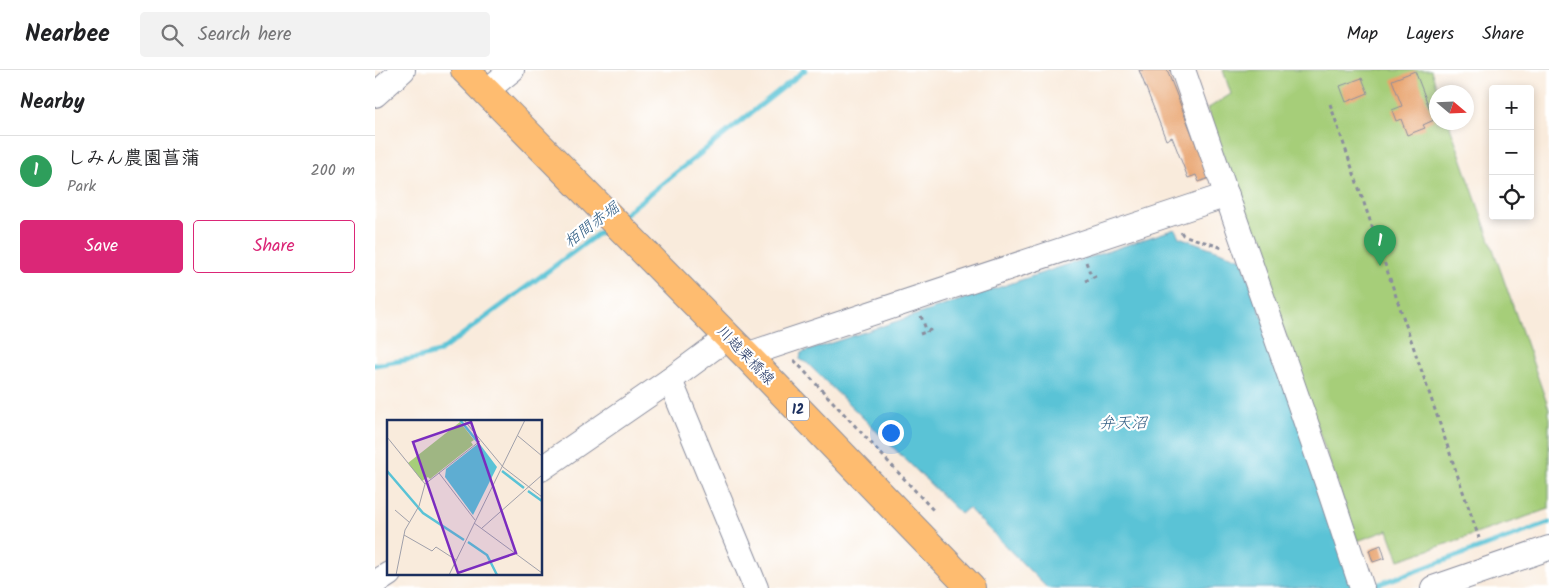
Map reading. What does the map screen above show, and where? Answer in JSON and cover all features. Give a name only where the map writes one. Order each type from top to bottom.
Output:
[{"type":"main road","name":"12","points":[[465,70],[486,91]]},
{"type":"main road","name":"川越栗橋線","points":[[486,91],[737,346],[971,588]]},
{"type":"street","points":[[375,95],[403,70]]},
{"type":"street","points":[[486,91],[512,70]]},
{"type":"street","points":[[1183,70],[1362,588]]},
{"type":"street","points":[[543,468],[669,380],[737,346],[1227,195]]},
{"type":"street","points":[[669,380],[756,588]]},
{"type":"street","points":[[1433,588],[1549,548]]},
{"type":"street","points":[[375,583],[387,575]]},
{"type":"path","points":[[1330,104],[1479,538]]},
{"type":"path","points":[[1180,230],[1183,235],[1225,249]]},
{"type":"path","points":[[1085,259],[1092,278]]},
{"type":"path","points":[[1085,280],[1098,275]]},
{"type":"path","points":[[920,334],[933,329]]},
{"type":"path","points":[[793,354],[793,359],[935,511]]},
{"type":"green space","points":[[1223,70],[1431,70],[1436,85],[1429,85],[1429,130],[1451,130],[1549,409],[1549,509],[1399,560],[1388,530],[1357,541],[1207,109],[1231,94]]},
{"type":"water","name":"弁天沼","points":[[1175,229],[1179,237],[1242,259],[1357,588],[1047,588],[968,508],[961,514],[807,363],[800,360],[801,353]]},
{"type":"building","points":[[1139,70],[1167,70],[1209,178],[1199,182],[1196,175],[1188,178],[1172,137],[1166,140]]},
{"type":"building","points":[[1415,71],[1429,107],[1429,122],[1423,125],[1425,128],[1407,135],[1401,119],[1396,121],[1392,110],[1402,106],[1392,80]]},
{"type":"building","points":[[1362,78],[1368,93],[1346,102],[1340,86]]},
{"type":"building","points":[[1381,545],[1385,558],[1373,562],[1369,550]]},
{"type":"waterway","name":"栢間赤堀","points":[[622,216],[805,70]]},
{"type":"waterway","name":"栢間赤堀","points":[[375,365],[417,358],[439,352],[607,227]]},
{"type":"waterway","points":[[1368,588],[1549,523]]},
{"type":"place","name":"しみん農園菖蒲","points":[[1380,266]]}]
